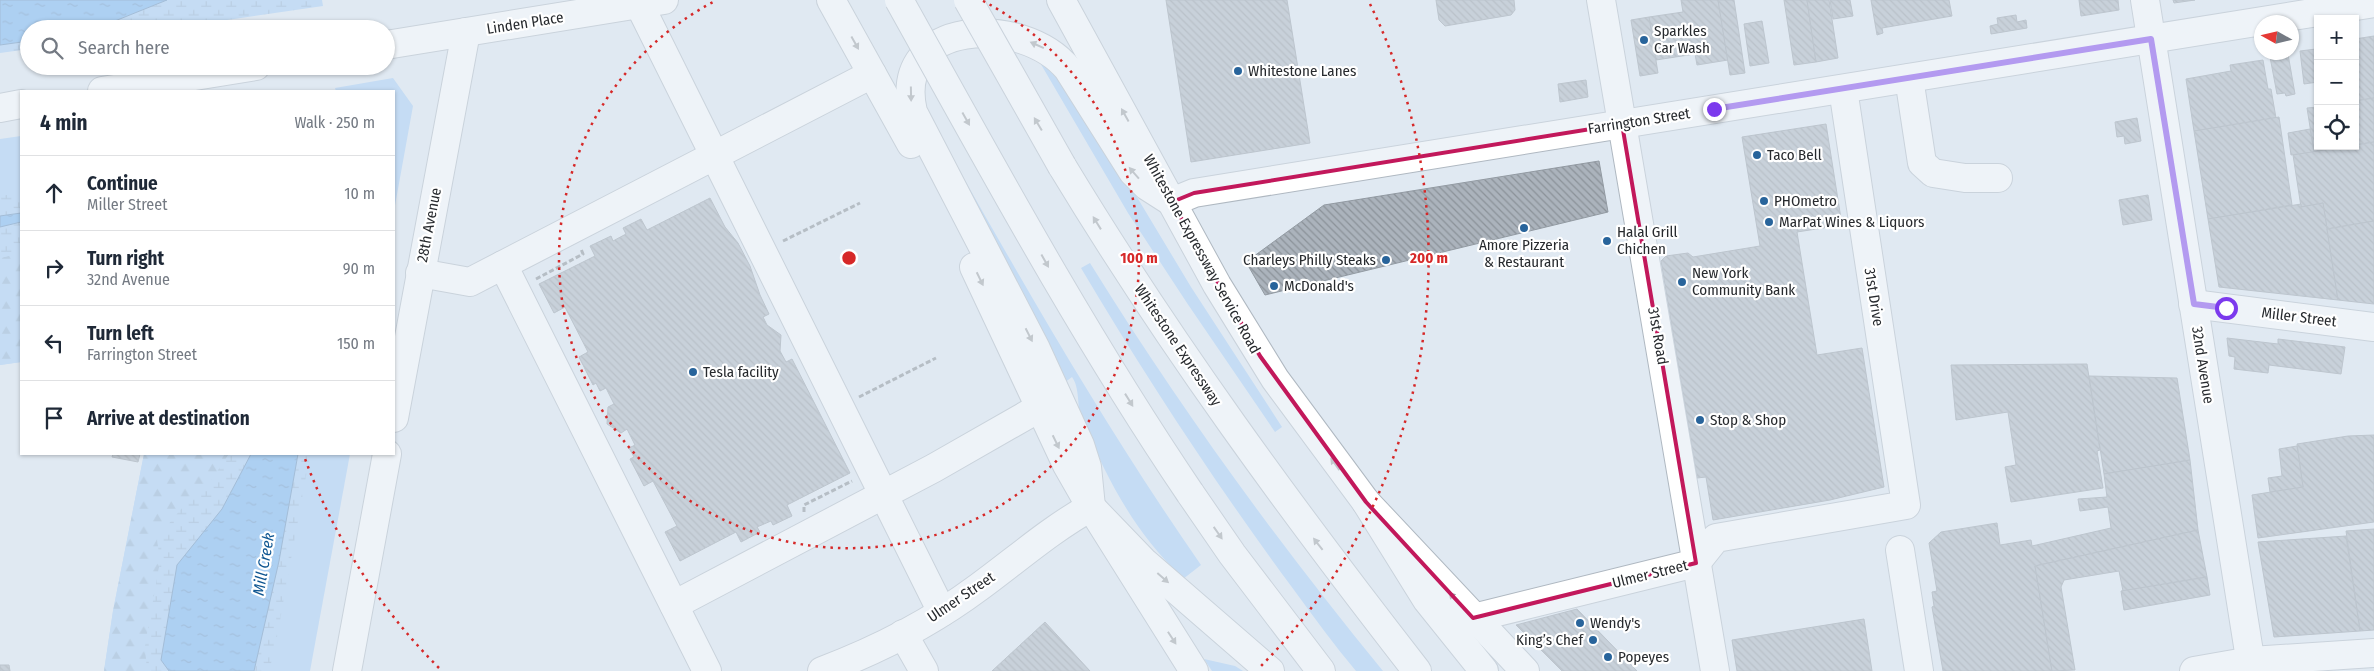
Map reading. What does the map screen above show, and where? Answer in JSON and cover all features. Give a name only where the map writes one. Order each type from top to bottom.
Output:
[{"type":"main road","points":[[831,0],[941,201],[1067,465],[1091,507],[1194,671]]},
{"type":"main road","points":[[899,0],[1064,294],[1130,402],[1190,493],[1243,568],[1321,671]]},
{"type":"main road","name":"Whitestone Expressway","points":[[968,0],[1062,166],[1201,381],[1284,498],[1417,671]]},
{"type":"main road","name":"Whitestone Expressway Service Road","points":[[1061,0],[1216,285],[1260,356],[1313,434],[1366,502],[1473,618],[1525,671]]},
{"type":"main road","name":"31st Road","points":[[1601,0],[1715,671]]},
{"type":"main road","name":"32nd Avenue","points":[[2145,0],[2252,666]]},
{"type":"main road","points":[[651,2],[714,156],[942,612]]},
{"type":"main road","name":"Linden Place","points":[[395,44],[651,2]]},
{"type":"main road","name":"Farrington Street","points":[[1172,202],[1194,193],[2374,3]]},
{"type":"main road","name":"28th Avenue","points":[[395,412],[466,32]]},
{"type":"main road","points":[[1172,202],[1152,190],[1133,172],[1068,69],[1054,55],[1043,48],[997,34],[967,34],[940,44],[927,52],[918,64],[912,76],[910,89],[913,112],[1036,349],[1080,445],[1088,467],[1091,507],[1143,560],[1270,671]]},
{"type":"main road","points":[[420,273],[470,282],[872,74]]},
{"type":"main road","points":[[108,90],[201,75]]},
{"type":"main road","points":[[1909,78],[1922,162],[1933,172],[1965,178],[1998,178]]},
{"type":"main road","name":"31st Drive","points":[[1842,89],[1906,505]]},
{"type":"main road","points":[[0,108],[20,104]]},
{"type":"main road","points":[[503,265],[707,671]]},
{"type":"main road","name":"Miller Street","points":[[2194,304],[2374,327]]},
{"type":"main road","points":[[674,605],[883,495],[1040,408]]},
{"type":"main road","points":[[347,671],[387,455]]},
{"type":"main road","points":[[1366,502],[1412,580],[1484,671]]},
{"type":"main road","name":"Ulmer Street","points":[[1473,618],[1696,563],[1716,538],[1906,505]]},
{"type":"main road","name":"Ulmer Street","points":[[822,671],[903,634],[942,612],[1058,527],[1091,507]]},
{"type":"main road","points":[[1900,550],[1919,671]]},
{"type":"main road","points":[[1348,582],[1426,671]]},
{"type":"main road","points":[[903,634],[924,671]]},
{"type":"main road","points":[[2194,671],[2374,653]]},
{"type":"path","points":[[762,252],[860,203]]},
{"type":"path","points":[[528,284],[583,254],[578,242]]},
{"type":"path","points":[[839,407],[936,358]]},
{"type":"highlighted area","points":[[1622,124],[1696,563],[1473,618],[1366,502],[1260,356],[1172,202],[1194,193]]},
{"type":"green space","points":[[167,0],[322,0],[323,6],[227,20],[117,20]]},
{"type":"green space","points":[[20,42],[20,50],[0,53],[0,45]]},
{"type":"green space","points":[[1032,49],[1072,89],[1191,287],[1282,427],[1275,432],[1128,213]]},
{"type":"green space","points":[[393,78],[413,106],[395,205],[395,90],[336,90],[335,88]]},
{"type":"green space","points":[[916,93],[1088,392],[1201,565],[1183,579],[1149,541],[1136,523],[1102,465],[1081,419],[1075,381],[1072,377],[1064,383]]},
{"type":"green space","points":[[20,136],[20,362],[0,365],[0,139]]},
{"type":"green space","points":[[20,193],[20,213],[0,216],[0,196]]},
{"type":"green space","points":[[20,222],[20,253],[0,258],[0,227]]},
{"type":"green space","points":[[20,253],[20,362],[0,365],[0,258]]},
{"type":"green space","points":[[1090,263],[1158,369],[1230,472],[1305,573],[1383,671],[1356,671],[1265,551],[1183,432],[1081,268]]},
{"type":"green space","points":[[144,455],[350,455],[310,671],[104,671],[113,611]]},
{"type":"green space","points":[[144,455],[228,455],[210,482],[191,497],[157,538],[160,562],[145,646],[147,671],[104,671],[113,611]]},
{"type":"green space","points":[[228,455],[250,455],[222,509],[177,565],[161,660],[169,671],[147,671],[145,646],[160,562],[157,538],[191,497],[210,482]]},
{"type":"green space","points":[[298,455],[310,455],[275,648],[269,671],[254,671],[279,561]]},
{"type":"green space","points":[[1204,659],[1235,666],[1243,671],[1212,671]]},
{"type":"water","points":[[0,0],[167,0],[117,20],[20,20],[20,42],[0,45]]},
{"type":"water","points":[[20,213],[20,222],[0,227],[0,216]]},
{"type":"water","name":"Mill Creek","points":[[250,455],[298,455],[279,561],[254,671],[169,671],[161,660],[177,565],[222,509]]},
{"type":"building","name":"Whitestone Lanes","points":[[1166,0],[1287,0],[1310,143],[1191,162]]},
{"type":"building","points":[[1436,0],[1514,0],[1515,10],[1511,15],[1445,26],[1439,20]]},
{"type":"building","points":[[1681,0],[1718,0],[1728,60],[1697,65],[1695,54],[1656,60],[1649,17],[1683,12]]},
{"type":"building","points":[[1718,0],[1734,0],[1745,73],[1730,75]]},
{"type":"building","points":[[1784,0],[1807,0],[1816,62],[1794,65]]},
{"type":"building","points":[[1807,0],[1829,0],[1838,58],[1816,62]]},
{"type":"building","points":[[1830,0],[1850,0],[1853,16],[1833,19]]},
{"type":"building","points":[[1871,0],[1949,0],[1952,16],[1882,28],[1883,33],[1877,35]]},
{"type":"building","points":[[2079,0],[2118,0],[2119,10],[2081,16]]},
{"type":"building","points":[[2173,0],[2195,0],[2174,3]]},
{"type":"building","points":[[2016,15],[2017,22],[2026,20],[2027,28],[1991,34],[1990,26],[1998,24],[1997,18]]},
{"type":"building","name":"Sparkles Car Wash","points":[[1649,17],[1658,73],[1640,76],[1631,20]]},
{"type":"building","points":[[1762,21],[1769,63],[1750,66],[1744,24]]},
{"type":"building","points":[[2374,36],[2374,98],[2359,100],[2359,60],[2359,38]]},
{"type":"building","points":[[2314,49],[2314,83],[2304,84],[2300,51]]},
{"type":"building","points":[[2263,60],[2276,118],[2194,131],[2186,79],[2231,71],[2230,65]]},
{"type":"building","points":[[2271,60],[2289,60],[2295,94],[2286,96],[2285,93],[2277,94]]},
{"type":"building","points":[[1586,80],[1588,97],[1560,102],[1558,84]]},
{"type":"building","points":[[2374,98],[2374,142],[2359,144],[2359,100]]},
{"type":"building","points":[[2314,107],[2314,150],[2325,150],[2314,152],[2307,108]]},
{"type":"building","points":[[2279,117],[2292,205],[2208,219],[2194,131]]},
{"type":"building","points":[[2137,118],[2141,141],[2125,144],[2124,136],[2117,137],[2115,122]]},
{"type":"building","points":[[1826,124],[1842,225],[1797,232],[1817,355],[1862,348],[1884,487],[1830,500],[1713,520],[1706,477],[1697,478],[1661,261],[1666,256],[1688,253],[1693,257],[1760,246],[1742,137]]},
{"type":"building","points":[[2310,129],[2314,152],[2291,155],[2288,133]]},
{"type":"building","points":[[2374,142],[2374,221],[2327,229],[2323,203],[2301,207],[2293,155],[2324,150],[2359,150],[2359,144]]},
{"type":"building","points":[[1599,161],[1608,212],[1265,295],[1246,262],[1324,205]]},
{"type":"building","points":[[2148,195],[2152,220],[2123,225],[2119,200]]},
{"type":"building","name":"Tesla facility","points":[[710,198],[725,227],[738,243],[750,266],[769,314],[763,317],[767,325],[781,335],[780,351],[786,362],[792,359],[850,473],[787,505],[792,516],[773,525],[771,521],[757,527],[760,532],[741,542],[736,532],[680,561],[665,532],[677,526],[653,481],[644,486],[630,459],[634,457],[629,448],[635,445],[627,429],[621,433],[607,424],[608,407],[614,404],[606,388],[600,391],[596,383],[593,385],[579,357],[588,352],[565,307],[554,313],[539,284],[595,256],[590,246],[611,236],[613,241],[626,234],[623,228],[641,219],[647,230]]},
{"type":"building","points":[[2323,203],[2338,300],[2219,287],[2208,219],[2301,204],[2301,207]]},
{"type":"building","points":[[2374,221],[2374,304],[2338,300],[2327,229]]},
{"type":"building","points":[[2227,338],[2278,344],[2278,339],[2345,347],[2341,374],[2269,365],[2268,373],[2234,369],[2235,357],[2229,356]]},
{"type":"building","points":[[2087,364],[2100,450],[2097,451],[2103,488],[2011,502],[2005,467],[2016,465],[2008,412],[1956,420],[1951,365]]},
{"type":"building","points":[[2089,376],[2177,378],[2190,460],[2104,474]]},
{"type":"building","points":[[2374,435],[2374,522],[2258,538],[2252,495],[2303,487],[2297,444],[2348,436]]},
{"type":"building","points":[[2297,446],[2303,487],[2270,492],[2268,478],[2282,476],[2279,449]]},
{"type":"building","points":[[113,455],[140,455],[138,462],[112,457]]},
{"type":"building","points":[[2190,460],[2198,530],[2035,566],[2052,671],[1943,671],[1932,607],[1934,606],[1932,592],[1937,591],[1929,543],[1941,532],[1997,523],[2000,545],[2031,540],[2032,546],[2111,528],[2108,507],[2080,511],[2078,499],[2107,497],[2104,474]]},
{"type":"building","points":[[2374,529],[2374,630],[2360,631],[2346,531]]},
{"type":"building","points":[[2198,530],[2207,577],[2123,591],[2119,571],[2064,580],[2061,587],[2075,670],[2052,671],[2035,566]]},
{"type":"building","points":[[2346,536],[2360,631],[2274,637],[2258,542]]},
{"type":"building","points":[[2207,577],[2210,595],[2124,610],[2121,591]]},
{"type":"building","points":[[1577,609],[1637,671],[1562,671],[1516,625]]},
{"type":"building","points":[[1864,619],[1872,671],[1737,671],[1732,640]]},
{"type":"building","points":[[1045,622],[1090,671],[992,671]]},
{"type":"building","points":[[0,665],[9,665],[10,671],[0,671]]},
{"type":"place","name":"Sparkles Car Wash","points":[[1644,40]]},
{"type":"place","name":"Whitestone Lanes","points":[[1238,71]]},
{"type":"place","name":"Taco Bell","points":[[1757,155]]},
{"type":"place","name":"PHOmetro","points":[[1764,201]]},
{"type":"place","name":"MarPat Wines & Liquors","points":[[1769,222]]},
{"type":"place","name":"Amore Pizzeria & Restaurant","points":[[1524,228]]},
{"type":"place","name":"Halal Grill Chichen","points":[[1607,241]]},
{"type":"place","name":"Charleys Philly Steaks","points":[[1386,260]]},
{"type":"place","name":"New York Community Bank","points":[[1682,282]]},
{"type":"place","name":"McDonald's","points":[[1274,286]]},
{"type":"place","name":"Tesla facility","points":[[693,372]]},
{"type":"place","name":"Stop & Shop","points":[[1700,420]]},
{"type":"place","name":"Wendy's","points":[[1580,623]]},
{"type":"place","name":"King’s Chef","points":[[1593,640]]},
{"type":"place","name":"Popeyes","points":[[1608,657]]},
{"type":"route","points":[[1714,109],[2151,39],[2194,304],[2226,308]]}]
